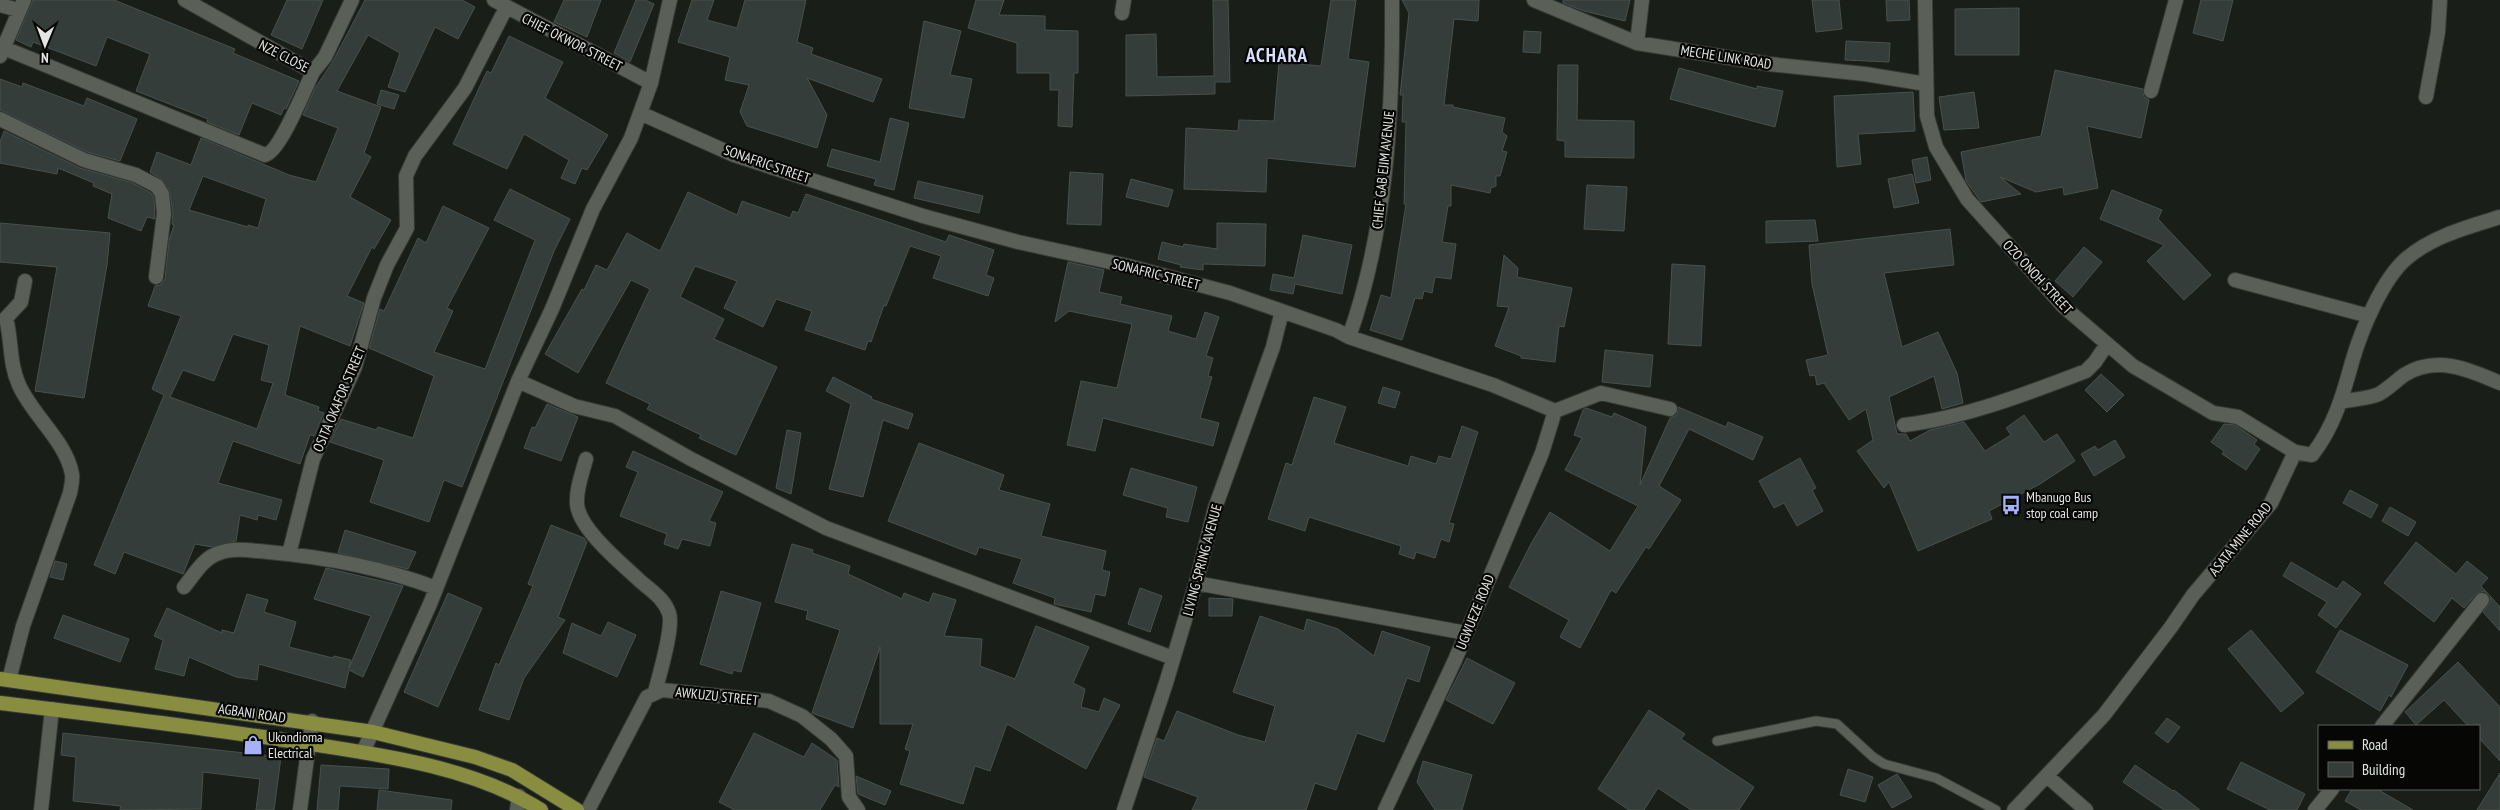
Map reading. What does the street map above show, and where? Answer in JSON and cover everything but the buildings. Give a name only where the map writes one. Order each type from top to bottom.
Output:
[{"type":"main road","name":"AGBANI ROAD","points":[[4,679],[312,721],[373,732],[475,757],[512,770],[578,810]]},
{"type":"main road","name":"AGBANI ROAD","points":[[0,703],[363,752],[459,774],[518,803],[540,810]]},
{"type":"street","name":"NZE CLOSE","points":[[187,0],[312,72],[325,57],[352,0]]},
{"type":"street","name":"CHIEF OKWOR STREET","points":[[494,0],[506,8],[558,32],[651,83]]},
{"type":"street","points":[[363,752],[436,588],[518,381],[552,309],[593,209],[630,138],[651,83],[670,0]]},
{"type":"street","name":"CHIEF GAB EJIM AVENUE","points":[[1349,337],[1364,289],[1376,237],[1390,106],[1392,0]]},
{"type":"street","name":"MECHE LINK ROAD","points":[[1534,0],[1637,43],[1769,64],[1865,74],[1926,84]]},
{"type":"street","points":[[1637,43],[1642,0]]},
{"type":"street","name":"OZO ONOH STREET","points":[[1925,0],[1927,116],[1936,147],[1954,181],[1990,226],[2064,307],[2133,366],[2205,409],[2213,413],[2238,417],[2295,452]]},
{"type":"street","points":[[2151,91],[2176,0]]},
{"type":"street","points":[[2426,97],[2438,32],[2440,0]]},
{"type":"street","points":[[0,5],[21,5],[2,52],[265,155],[272,153],[280,139],[312,72]]},
{"type":"street","name":"OSITA OKAFOR STREET","points":[[289,554],[313,458],[355,367],[374,298],[387,265],[407,228],[406,176],[415,156],[465,88],[506,8]]},
{"type":"street","name":"SONAFRIC STREET","points":[[640,113],[734,155],[923,216],[1018,242],[1128,266],[1220,290],[1349,337],[1493,385],[1555,411]]},
{"type":"street","points":[[0,119],[77,157],[136,175],[157,186],[162,194],[164,214],[156,276]]},
{"type":"street","points":[[2295,452],[2312,455],[2331,428],[2369,316],[2390,278],[2405,259],[2442,237],[2500,217]]},
{"type":"street","points":[[2235,280],[2369,316]]},
{"type":"street","points":[[4,679],[70,493],[72,474],[61,448],[19,387],[10,357],[10,333],[3,313],[21,302],[25,281]]},
{"type":"street","name":"LIVING SPRING AVENUE","points":[[1124,810],[1196,583],[1218,499],[1273,347],[1282,311]]},
{"type":"street","points":[[1904,425],[1926,422],[2011,399],[2086,371],[2095,362],[2107,344]]},
{"type":"street","points":[[2341,402],[2378,394],[2404,375],[2422,365],[2430,364],[2473,371],[2500,383]]},
{"type":"street","points":[[518,381],[574,406],[614,416],[691,459],[826,528],[1173,658]]},
{"type":"street","points":[[1555,411],[1601,393],[1670,409]]},
{"type":"street","name":"UGWUEZE ROAD","points":[[1386,810],[1466,633],[1542,453],[1555,411]]},
{"type":"street","name":"ASATA MINE ROAD","points":[[2014,810],[2104,715],[2172,628],[2193,595],[2271,502],[2295,452]]},
{"type":"street","points":[[586,459],[578,484],[577,505],[582,522],[639,579],[661,598],[670,615],[668,636],[655,692]]},
{"type":"street","points":[[184,587],[208,557],[228,550],[289,554],[387,571],[436,588]]},
{"type":"street","points":[[1196,583],[1466,633]]},
{"type":"street","points":[[2383,725],[2482,600]]},
{"type":"street","name":"AWKUZU STREET","points":[[588,810],[647,697],[662,690],[769,701],[802,716],[818,728],[846,756],[849,797],[858,810]]},
{"type":"street","points":[[41,810],[52,709]]},
{"type":"street","points":[[300,810],[312,721]]},
{"type":"street","points":[[2047,776],[2086,810]]},
{"type":"street","points":[[2315,810],[2331,790]]},
{"type":"lane","points":[[1717,741],[1816,721],[1837,724],[1859,742],[1873,757],[1884,764],[1936,778],[1996,810]]},
{"type":"place","name":"Mbanugo Bus stop coal camp","points":[[2011,505]]},
{"type":"place","name":"Ukondioma Electrical","points":[[253,745]]},
{"type":"district","name":"ACHARA","points":[[1277,55]]}]
